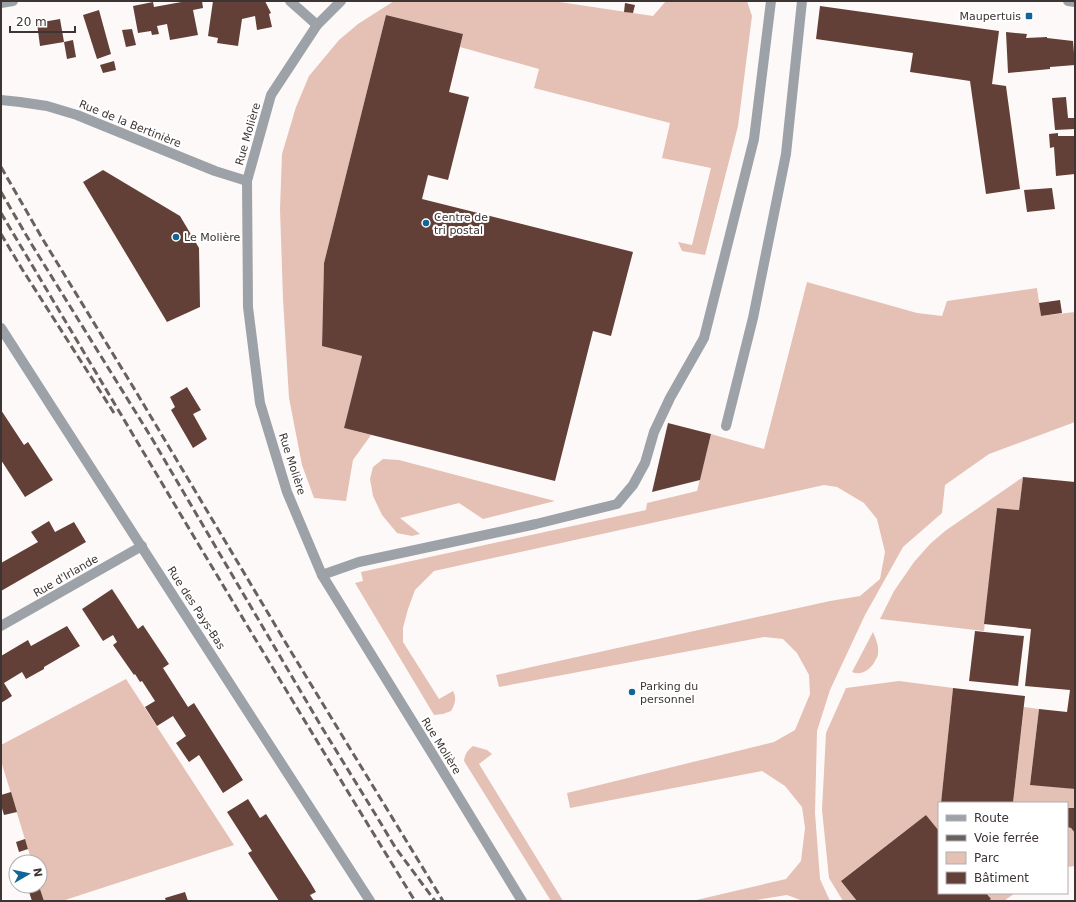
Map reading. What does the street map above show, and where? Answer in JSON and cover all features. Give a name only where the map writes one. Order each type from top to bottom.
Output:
[{"type":"street","points":[[1,3],[13,1]]},
{"type":"street","points":[[290,1],[317,25]]},
{"type":"street","name":"Rue Molière","points":[[341,1],[317,25],[271,96],[247,181],[248,307],[260,403],[287,492],[322,575],[522,901]]},
{"type":"street","points":[[322,575],[359,562],[536,524],[616,504],[633,485],[645,463],[654,432],[660,418],[704,338],[754,139],[771,1]]},
{"type":"street","points":[[726,426],[753,318],[786,154],[802,1]]},
{"type":"street","points":[[1068,1],[1075,2]]},
{"type":"street","name":"Rue de la Bertinière","points":[[1,100],[47,106],[77,115],[215,171],[247,181]]},
{"type":"street","name":"Rue des Pays-Bas","points":[[1,328],[370,901]]},
{"type":"street","name":"Rue d'Irlande","points":[[1,626],[142,546]]},
{"type":"green space","points":[[394,1],[553,1],[653,16],[666,1],[747,1],[752,16],[738,126],[705,255],[682,251],[678,242],[692,245],[711,168],[662,158],[670,123],[534,88],[539,69],[460,47],[463,34],[386,15],[324,263],[322,345],[362,356],[344,428],[371,435],[353,460],[346,501],[314,498],[302,465],[289,398],[283,299],[280,209],[282,154],[296,107],[309,76],[339,40],[358,24]]},
{"type":"green space","points":[[807,282],[917,313],[942,316],[947,301],[1037,288],[1041,316],[1075,312],[1075,422],[989,454],[945,485],[942,513],[903,547],[865,615],[830,690],[817,731],[815,813],[820,879],[830,901],[803,901],[787,895],[750,901],[692,901],[786,879],[801,861],[805,828],[802,807],[785,786],[762,771],[570,808],[567,793],[774,742],[795,730],[810,694],[809,675],[797,653],[783,639],[764,637],[499,687],[496,675],[830,601],[860,596],[880,579],[885,552],[877,519],[864,503],[837,487],[824,485],[434,571],[415,590],[403,628],[403,642],[439,699],[453,691],[455,699],[454,706],[451,711],[443,714],[434,715],[355,583],[363,581],[361,572],[646,510],[647,503],[697,491],[711,434],[764,449]]},
{"type":"green space","points":[[383,459],[399,460],[555,501],[483,519],[459,503],[400,518],[420,534],[412,536],[397,533],[382,515],[373,496],[370,479],[373,467]]},
{"type":"green space","points":[[1023,477],[1019,510],[997,508],[984,631],[880,619],[894,591],[914,562],[930,544],[945,531]]},
{"type":"green space","points":[[873,632],[878,645],[878,655],[874,663],[862,673],[852,672]]},
{"type":"green space","points":[[126,679],[234,845],[62,901],[44,901],[42,894],[48,894],[48,854],[30,854],[1,761],[1,745]]},
{"type":"green space","points":[[899,681],[953,688],[941,802],[938,802],[938,830],[926,815],[842,880],[857,901],[843,901],[829,878],[822,810],[826,733],[846,688]]},
{"type":"green space","points":[[1024,707],[1039,709],[1030,784],[1075,789],[1075,808],[1068,808],[1068,802],[1013,802]]},
{"type":"green space","points":[[473,746],[487,750],[492,754],[479,764],[563,901],[551,901],[464,761],[469,749]]},
{"type":"green space","points":[[1068,827],[1071,828],[1075,833],[1075,866],[1068,867]]},
{"type":"green space","points":[[987,894],[1014,894],[1004,901],[988,901],[990,899]]},
{"type":"building","points":[[187,1],[202,1],[203,8],[193,10],[198,35],[170,40],[167,24],[157,26],[159,34],[152,35],[151,31],[138,33],[133,6],[153,2],[154,7]]},
{"type":"building","points":[[213,1],[265,1],[271,13],[269,14],[272,27],[257,30],[255,16],[242,19],[238,46],[217,43],[218,38],[208,36]]},
{"type":"building","points":[[625,3],[635,5],[633,13],[624,12]]},
{"type":"building","points":[[820,6],[999,31],[992,84],[1006,86],[1020,189],[986,194],[970,81],[910,72],[913,53],[816,39]]},
{"type":"building","points":[[99,10],[111,54],[97,59],[83,15]]},
{"type":"building","name":"Centre de tri postal","points":[[386,15],[463,34],[449,92],[469,97],[448,180],[428,175],[422,199],[633,252],[611,336],[593,331],[555,481],[344,428],[362,356],[322,346],[324,263]]},
{"type":"building","points":[[60,19],[64,42],[40,46],[37,23]]},
{"type":"building","points":[[132,29],[136,45],[126,47],[122,30]]},
{"type":"building","points":[[1006,32],[1027,34],[1026,38],[1047,37],[1073,41],[1075,65],[1008,73]]},
{"type":"building","points":[[73,40],[76,57],[67,59],[64,42]]},
{"type":"building","points":[[114,61],[116,70],[103,73],[100,65]]},
{"type":"building","points":[[1066,97],[1068,118],[1075,118],[1075,129],[1055,130],[1052,98]]},
{"type":"building","points":[[1058,133],[1058,136],[1075,136],[1075,174],[1056,176],[1054,147],[1050,148],[1049,134]]},
{"type":"building","points":[[103,170],[180,216],[199,248],[200,307],[167,322],[83,182]]},
{"type":"building","points":[[1052,188],[1055,209],[1027,212],[1024,190]]},
{"type":"building","points":[[1060,300],[1062,313],[1041,316],[1039,303]]},
{"type":"building","points":[[187,387],[201,410],[193,414],[207,439],[193,448],[171,410],[175,407],[170,397]]},
{"type":"building","points":[[1,410],[24,445],[28,442],[53,480],[25,497],[1,460]]},
{"type":"building","points":[[668,423],[711,434],[700,480],[652,492]]},
{"type":"building","points":[[1023,477],[1075,482],[1075,789],[1030,785],[1039,709],[1067,712],[1070,690],[1025,686],[1031,629],[984,624],[997,508],[1019,510]]},
{"type":"building","points":[[49,521],[55,532],[74,522],[86,542],[1,591],[1,563],[38,542],[31,532]]},
{"type":"building","points":[[112,589],[138,629],[143,625],[169,664],[163,668],[188,707],[194,703],[243,780],[223,793],[199,755],[189,762],[176,743],[186,736],[173,716],[157,726],[145,707],[155,701],[142,681],[140,682],[135,674],[134,675],[113,645],[117,642],[113,635],[103,641],[82,609]]},
{"type":"building","points":[[67,626],[80,646],[26,679],[22,672],[4,683],[12,696],[1,703],[1,656],[28,640],[31,646]]},
{"type":"building","points":[[975,631],[1024,636],[1018,686],[969,681]]},
{"type":"building","points":[[953,688],[1025,696],[1013,802],[941,802]]},
{"type":"building","points":[[11,792],[17,812],[4,815],[1,805],[1,795]]},
{"type":"building","points":[[248,799],[260,818],[266,814],[310,882],[316,892],[310,895],[314,901],[279,901],[248,853],[252,851],[227,812]]},
{"type":"building","points":[[1068,808],[1075,808],[1075,833],[1071,828],[1068,827]]},
{"type":"building","points":[[926,815],[938,830],[938,894],[987,894],[991,899],[988,901],[857,901],[841,881]]},
{"type":"building","points":[[25,839],[28,849],[19,852],[16,842]]},
{"type":"building","points":[[185,892],[188,901],[166,901],[165,898]]},
{"type":"building","points":[[30,894],[42,894],[44,901],[32,901]]},
{"type":"railway","points":[[1,167],[42,238],[135,390],[290,650],[443,901]]},
{"type":"railway","points":[[1,192],[32,245],[151,437],[321,726],[395,847],[435,901]]},
{"type":"railway","points":[[1,213],[258,644],[415,901]]},
{"type":"railway","points":[[1,234],[114,413]]},
{"type":"place","name":"Maupertuis","points":[[1029,16]]},
{"type":"place","name":"Centre de tri postal","points":[[426,223]]},
{"type":"place","name":"Le Molière","points":[[176,237]]},
{"type":"place","name":"Parking du personnel","points":[[632,692]]}]
